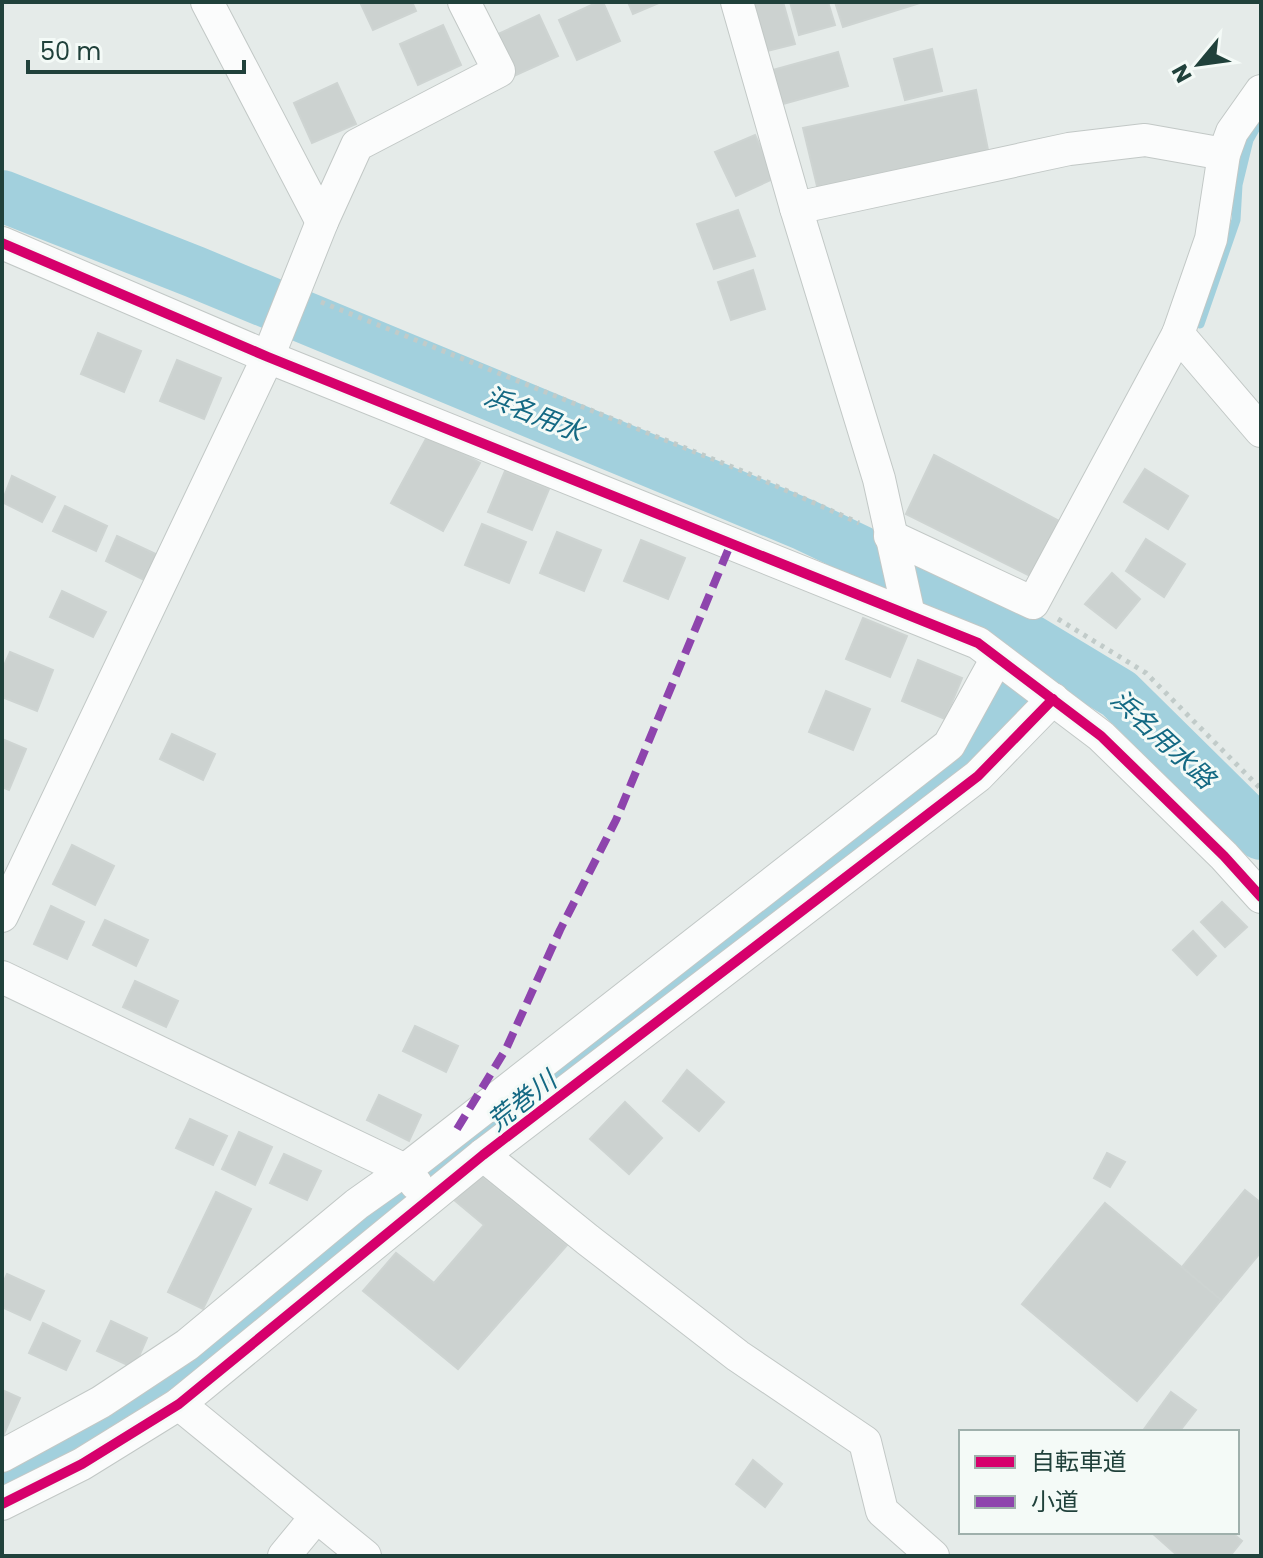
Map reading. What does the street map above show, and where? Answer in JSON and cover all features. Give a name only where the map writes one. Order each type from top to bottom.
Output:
[{"type":"street","points":[[207,2],[322,222]]},
{"type":"street","points":[[2,916],[271,348],[357,145],[499,71],[464,2]]},
{"type":"street","points":[[737,2],[879,479],[909,615]]},
{"type":"street","points":[[890,536],[1033,603],[1178,334],[1211,239],[1224,154],[1232,132],[1261,91]]},
{"type":"street","points":[[796,208],[1069,149],[1145,140],[1224,154]]},
{"type":"street","points":[[2,243],[271,348],[978,643],[1101,736],[1224,856],[1261,897]]},
{"type":"street","points":[[1178,334],[1261,431]]},
{"type":"street","points":[[2,1504],[82,1464],[179,1404],[418,1187],[949,745],[997,658]]},
{"type":"street","points":[[2,1456],[101,1402],[187,1345],[357,1204],[418,1187],[483,1155],[978,776],[1053,699]]},
{"type":"street","points":[[2,977],[418,1187]]},
{"type":"street","points":[[483,1155],[738,1356],[865,1442],[882,1511],[933,1556]]},
{"type":"street","points":[[179,1404],[365,1556]]},
{"type":"street","points":[[284,1556],[316,1517]]},
{"type":"path","points":[[294,291],[745,472],[890,536]]},
{"type":"path","points":[[1033,603],[1146,673],[1261,789]]},
{"type":"building","points":[[360,2],[412,2],[416,11],[373,30]]},
{"type":"building","points":[[603,2],[620,41],[577,60],[559,20]]},
{"type":"building","points":[[628,2],[661,2],[633,14]]},
{"type":"building","points":[[753,2],[783,2],[795,44],[767,51]]},
{"type":"building","points":[[790,2],[828,2],[835,25],[799,35]]},
{"type":"building","points":[[835,2],[923,2],[843,27]]},
{"type":"building","points":[[539,15],[558,56],[514,76],[496,35]]},
{"type":"building","points":[[443,25],[461,65],[418,85],[400,44]]},
{"type":"building","points":[[932,49],[942,91],[905,100],[894,59]]},
{"type":"building","points":[[838,52],[848,86],[783,104],[773,70]]},
{"type":"building","points":[[337,83],[356,124],[312,143],[294,103]]},
{"type":"building","points":[[976,90],[989,155],[818,190],[803,128]]},
{"type":"building","points":[[755,135],[775,178],[736,196],[715,152]]},
{"type":"building","points":[[738,210],[755,256],[714,269],[697,224]]},
{"type":"building","points":[[753,270],[765,309],[731,320],[718,282]]},
{"type":"building","points":[[98,333],[141,351],[124,392],[81,374]]},
{"type":"building","points":[[177,360],[221,378],[204,419],[160,401]]},
{"type":"building","points":[[428,435],[480,463],[443,531],[391,503]]},
{"type":"building","points":[[934,455],[1059,521],[1030,576],[906,514]]},
{"type":"building","points":[[1145,469],[1188,496],[1168,529],[1124,502]]},
{"type":"building","points":[[505,471],[549,489],[532,530],[488,512]]},
{"type":"building","points":[[12,476],[55,497],[42,522],[2,502]]},
{"type":"building","points":[[65,506],[107,526],[96,551],[53,531]]},
{"type":"building","points":[[482,524],[526,542],[509,583],[465,565]]},
{"type":"building","points":[[557,532],[601,550],[584,591],[540,573]]},
{"type":"building","points":[[117,536],[160,556],[148,582],[106,561]]},
{"type":"building","points":[[1146,539],[1185,564],[1164,597],[1126,571]]},
{"type":"building","points":[[641,540],[685,558],[668,599],[624,581]]},
{"type":"building","points":[[1112,573],[1140,599],[1116,628],[1085,604]]},
{"type":"building","points":[[62,591],[106,612],[93,637],[50,617]]},
{"type":"building","points":[[863,618],[907,636],[890,677],[846,659]]},
{"type":"building","points":[[10,652],[53,670],[37,711],[2,697],[2,670]]},
{"type":"building","points":[[918,660],[962,678],[945,719],[902,701]]},
{"type":"building","points":[[826,691],[870,709],[853,750],[809,732]]},
{"type":"building","points":[[172,734],[215,754],[203,780],[160,759]]},
{"type":"building","points":[[2,739],[26,749],[9,790],[2,787]]},
{"type":"building","points":[[72,845],[114,866],[95,905],[53,884]]},
{"type":"building","points":[[1222,902],[1247,927],[1225,947],[1201,922]]},
{"type":"building","points":[[51,906],[84,922],[67,959],[34,944]]},
{"type":"building","points":[[105,920],[148,940],[136,966],[93,945]]},
{"type":"building","points":[[1193,931],[1216,956],[1197,975],[1173,950]]},
{"type":"building","points":[[135,981],[178,1001],[166,1027],[123,1007]]},
{"type":"building","points":[[415,1026],[458,1046],[446,1072],[403,1051]]},
{"type":"building","points":[[687,1070],[724,1102],[699,1131],[663,1101]]},
{"type":"building","points":[[379,1095],[421,1115],[409,1141],[367,1120]]},
{"type":"building","points":[[625,1102],[662,1138],[629,1174],[590,1139]]},
{"type":"building","points":[[190,1119],[227,1136],[213,1165],[176,1148]]},
{"type":"building","points":[[239,1132],[272,1147],[255,1185],[222,1169]]},
{"type":"building","points":[[1107,1153],[1125,1162],[1110,1187],[1094,1178]]},
{"type":"building","points":[[284,1154],[321,1171],[307,1200],[270,1183]]},
{"type":"building","points":[[478,1173],[567,1245],[458,1369],[363,1291],[396,1253],[434,1283],[484,1225],[454,1200]]},
{"type":"building","points":[[1245,1190],[1261,1203],[1261,1252],[1221,1300],[1182,1267]]},
{"type":"building","points":[[216,1192],[251,1209],[203,1309],[168,1292]]},
{"type":"building","points":[[1105,1203],[1221,1300],[1137,1401],[1022,1304]]},
{"type":"building","points":[[7,1274],[44,1291],[30,1320],[2,1307],[2,1285]]},
{"type":"building","points":[[111,1321],[147,1338],[134,1368],[97,1351]]},
{"type":"building","points":[[43,1323],[80,1341],[66,1370],[29,1353]]},
{"type":"building","points":[[2,1390],[20,1398],[4,1434],[2,1433]]},
{"type":"building","points":[[1171,1392],[1196,1410],[1181,1430],[1143,1430]]},
{"type":"building","points":[[753,1460],[782,1484],[765,1507],[736,1484]]},
{"type":"building","points":[[1153,1534],[1233,1534],[1242,1541],[1230,1556],[1178,1556]]},
{"type":"waterway","points":[[1200,324],[1236,220],[1238,185],[1249,140],[1261,119]]},
{"type":"waterway","name":"浜名用水","points":[[2,196],[195,272],[805,525],[968,603],[1119,694],[1261,834]]},
{"type":"waterway","points":[[1024,635],[1039,611]]},
{"type":"waterway","name":"荒巻川","points":[[2,1482],[44,1462],[96,1431],[209,1347],[809,879],[971,764],[1022,698]]},
{"type":"marked path","points":[[457,1129],[506,1049],[560,930],[616,820],[731,543]]},
{"type":"cycle path","points":[[2,243],[268,357],[978,643],[1101,736],[1224,856],[1261,897]]},
{"type":"cycle path","points":[[2,1504],[82,1464],[179,1404],[483,1155],[978,776],[1053,699]]},
{"type":"water label","name":"浜名用水路","points":[[1163,739]]}]
